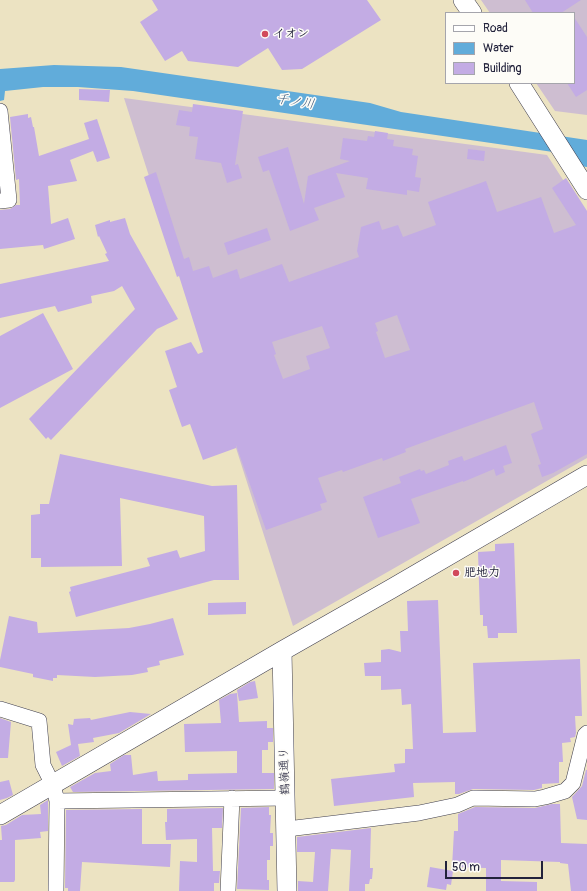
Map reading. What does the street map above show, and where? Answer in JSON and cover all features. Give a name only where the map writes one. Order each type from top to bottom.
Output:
[{"type":"street","points":[[464,0],[471,12]]},
{"type":"street","points":[[520,84],[584,186]]},
{"type":"street","points":[[0,111],[9,200],[0,201]]},
{"type":"street","points":[[0,815],[55,793],[282,651],[587,475]]},
{"type":"street","name":"鶴嶺通り","points":[[282,651],[287,829],[287,891]]},
{"type":"street","points":[[0,709],[39,721],[43,765],[55,793],[56,891]]},
{"type":"street","points":[[287,829],[419,813],[457,805],[473,798],[535,799],[545,797],[565,790],[573,783],[585,735],[587,733]]},
{"type":"street","points":[[55,793],[286,798]]},
{"type":"street","points":[[228,891],[232,798]]},
{"type":"shaded area","points":[[481,0],[587,0],[587,115],[555,111],[537,84],[575,84],[575,12],[489,12]]},
{"type":"shaded area","points":[[124,98],[547,155],[587,217],[587,458],[293,626]]},
{"type":"water","name":"千ノ川","points":[[54,65],[121,67],[370,103],[401,112],[587,140],[587,167],[562,164],[553,152],[133,91],[78,87],[43,87],[5,91],[4,100],[0,101],[0,69]]},
{"type":"building","name":"イオン","points":[[152,0],[367,0],[381,20],[302,69],[282,70],[268,48],[238,67],[188,61],[182,51],[165,61],[140,22],[158,10]]},
{"type":"building","points":[[525,0],[581,0],[563,12],[532,12]]},
{"type":"building","points":[[575,19],[587,37],[587,90],[576,97],[568,84],[575,84]]},
{"type":"building","points":[[79,89],[110,90],[109,102],[79,100]]},
{"type":"building","points":[[193,104],[243,111],[235,165],[238,164],[242,178],[227,183],[221,163],[195,159],[198,137],[189,136],[190,127],[176,125],[179,110],[192,112]]},
{"type":"building","points":[[28,114],[28,118],[31,117],[34,127],[39,156],[89,139],[84,123],[97,119],[110,158],[97,162],[93,151],[70,160],[77,181],[48,186],[51,224],[68,218],[75,239],[44,249],[43,245],[0,249],[0,210],[10,209],[16,205],[20,205],[19,179],[16,180],[10,117]]},
{"type":"building","points":[[375,131],[388,133],[387,139],[394,140],[393,146],[413,149],[412,155],[418,156],[415,177],[421,178],[419,192],[407,190],[407,195],[366,189],[368,178],[336,173],[345,197],[314,208],[319,220],[290,231],[269,170],[263,172],[258,157],[288,147],[304,204],[308,176],[350,161],[340,159],[343,138],[367,141],[368,136],[374,137]]},
{"type":"building","points":[[468,149],[485,151],[484,161],[467,159]]},
{"type":"building","points":[[156,172],[184,259],[189,257],[193,271],[209,266],[213,278],[237,269],[240,279],[282,264],[289,282],[359,257],[357,251],[361,227],[379,221],[382,230],[398,225],[403,237],[436,225],[428,202],[486,181],[497,212],[541,197],[554,233],[576,225],[552,188],[566,178],[587,211],[587,454],[553,473],[542,477],[538,465],[541,464],[531,434],[543,429],[534,402],[405,449],[406,452],[383,461],[382,458],[343,472],[342,470],[318,478],[327,502],[320,504],[322,510],[266,530],[236,445],[236,448],[203,460],[190,424],[182,427],[169,390],[177,387],[165,351],[191,342],[198,354],[203,352],[179,276],[177,277],[144,177]],"holes":[[[397,315],[410,350],[385,358],[376,332],[378,331],[375,323]],[[322,326],[330,348],[306,356],[310,369],[283,379],[274,355],[276,354],[272,342]]]},
{"type":"building","points":[[125,218],[130,234],[178,319],[157,329],[51,440],[48,437],[46,439],[29,419],[135,309],[122,286],[114,291],[91,296],[92,303],[58,312],[55,306],[0,318],[0,284],[109,261],[105,254],[107,253],[99,236],[98,237],[95,225],[110,220],[110,222]]},
{"type":"building","points":[[267,228],[271,240],[228,255],[224,243]]},
{"type":"building","points":[[43,313],[73,369],[0,408],[0,336]]},
{"type":"building","points":[[506,445],[512,463],[503,466],[505,472],[496,476],[494,469],[463,482],[411,499],[420,523],[378,538],[363,497],[401,483],[399,477],[420,469],[421,471],[424,470],[426,474],[449,465],[448,461],[462,456],[464,461]]},
{"type":"building","points":[[60,454],[212,486],[237,485],[239,580],[214,580],[76,617],[69,592],[71,591],[70,587],[150,566],[147,558],[177,550],[180,558],[205,551],[204,516],[120,498],[122,566],[41,567],[41,558],[31,558],[31,515],[40,514],[40,504],[49,504]]},
{"type":"building","points":[[514,543],[517,633],[498,633],[498,638],[488,638],[487,626],[483,626],[483,615],[480,615],[478,552],[495,551],[495,544]]},
{"type":"building","points":[[438,600],[443,733],[476,732],[473,663],[580,659],[582,716],[575,716],[575,737],[570,738],[571,742],[562,743],[563,762],[559,762],[559,783],[542,784],[542,788],[534,790],[473,789],[455,794],[455,782],[413,783],[414,797],[334,806],[331,779],[395,772],[394,764],[405,763],[405,749],[413,749],[411,704],[402,705],[401,689],[381,690],[381,676],[365,676],[364,663],[381,662],[381,650],[389,649],[401,652],[400,631],[408,631],[407,601]]},
{"type":"building","points":[[246,602],[246,614],[208,615],[208,603]]},
{"type":"building","points":[[9,616],[37,622],[38,633],[129,628],[173,618],[184,655],[159,661],[160,665],[147,668],[148,672],[132,675],[95,677],[57,675],[57,678],[53,678],[53,681],[33,677],[33,674],[0,667],[0,660]]},
{"type":"building","points":[[255,681],[258,698],[239,701],[237,690],[250,682]]},
{"type":"building","points":[[237,693],[239,722],[267,721],[267,728],[273,728],[273,742],[268,742],[268,750],[262,750],[262,773],[274,773],[274,789],[73,792],[70,787],[95,773],[111,771],[110,764],[124,755],[131,755],[133,775],[157,771],[158,781],[188,780],[188,774],[237,773],[237,751],[185,752],[184,724],[221,723],[219,700],[230,694]]},
{"type":"building","points":[[130,712],[151,714],[119,733],[93,738],[94,742],[78,744],[80,756],[62,766],[56,752],[71,745],[68,724],[73,725],[74,719],[90,718],[91,720]]},
{"type":"building","points":[[0,718],[11,722],[8,758],[0,758]]},
{"type":"building","points":[[586,770],[587,820],[577,819],[572,797],[582,786]]},
{"type":"building","points":[[9,780],[13,795],[0,800],[0,782]]},
{"type":"building","points":[[48,800],[48,831],[40,832],[41,838],[15,840],[15,880],[14,882],[0,882],[0,840],[2,840],[1,826],[6,825],[22,815],[41,814],[40,805]]},
{"type":"building","points":[[552,804],[560,804],[561,843],[587,844],[587,891],[571,891],[568,864],[560,862],[501,860],[501,881],[537,882],[537,891],[486,891],[486,868],[452,867],[454,831],[458,831],[458,814],[475,807],[535,808]]},
{"type":"building","points":[[269,807],[269,815],[271,815],[270,833],[273,833],[273,846],[270,846],[270,860],[267,860],[267,880],[269,880],[269,890],[237,889],[241,808]]},
{"type":"building","points":[[223,808],[222,828],[212,828],[213,871],[220,871],[219,883],[214,883],[214,891],[179,891],[180,861],[197,862],[197,839],[166,840],[165,822],[167,822],[167,809]]},
{"type":"building","points":[[142,809],[142,844],[171,844],[170,867],[82,862],[80,891],[68,891],[68,888],[65,888],[66,810]]},
{"type":"building","points":[[371,828],[370,868],[373,868],[372,879],[370,879],[369,884],[365,884],[365,891],[349,891],[351,850],[331,849],[328,891],[298,891],[298,881],[313,882],[315,852],[297,852],[297,837]]},
{"type":"building","points":[[430,867],[453,871],[451,885],[447,884],[446,890],[427,887]]},
{"type":"place","name":"イオン","points":[[265,34]]},
{"type":"place","name":"肥地力","points":[[456,573]]}]
